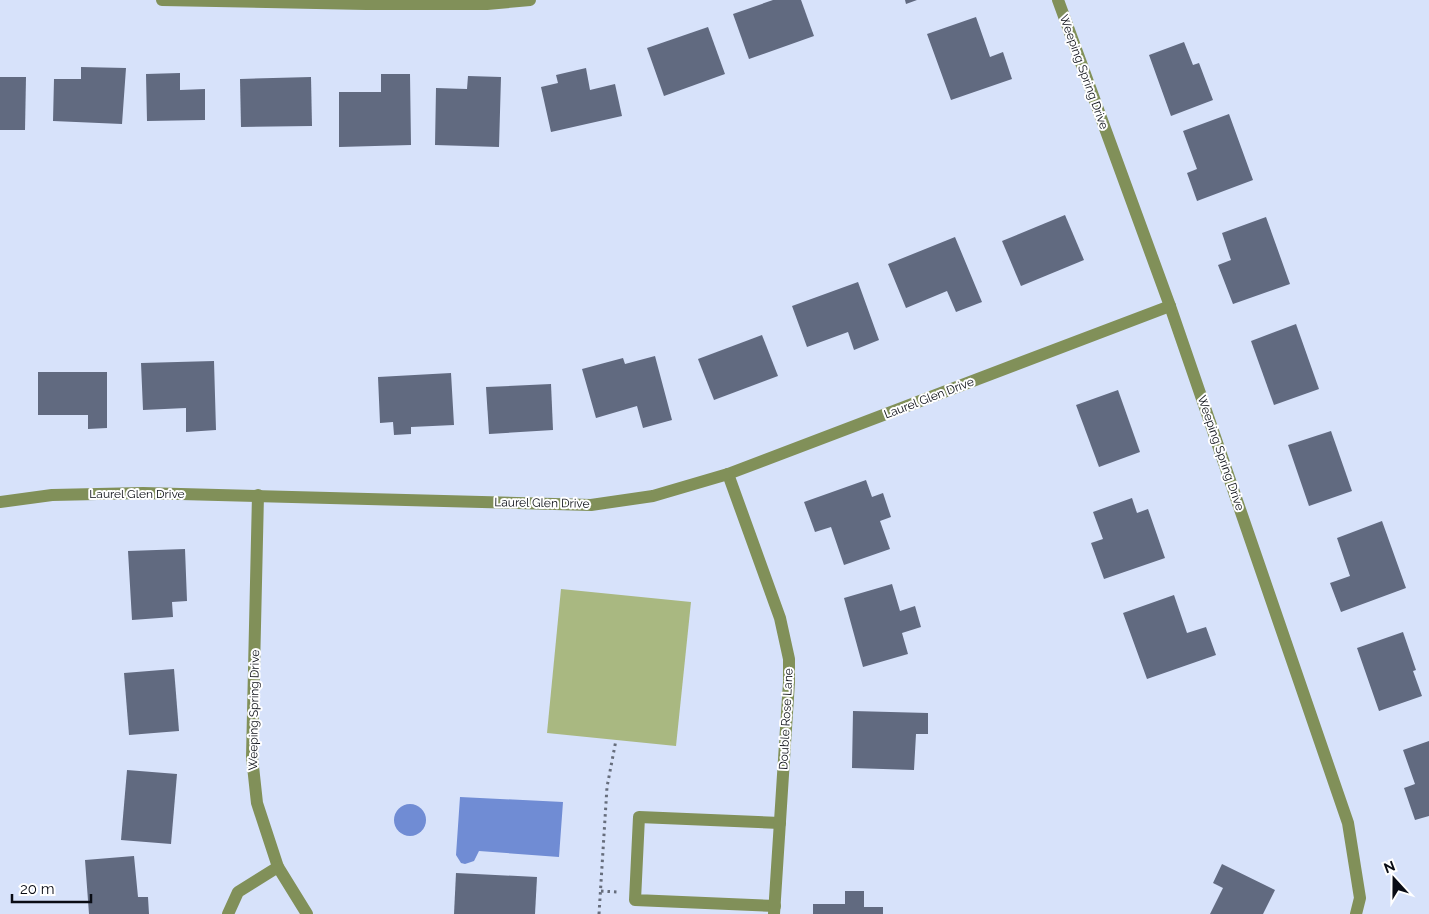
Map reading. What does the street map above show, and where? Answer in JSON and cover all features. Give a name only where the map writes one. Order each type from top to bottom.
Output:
[{"type":"street","points":[[162,0],[348,4],[487,4],[530,0]]},
{"type":"street","name":"Weeping Spring Drive","points":[[1058,0],[1170,306],[1348,822],[1360,898],[1357,913]]},
{"type":"street","name":"Laurel Glen Drive","points":[[0,502],[52,495],[143,493],[591,505],[653,496],[728,474],[1170,306]]},
{"type":"street","name":"Double Rose Lane","points":[[728,474],[780,618],[789,659],[774,910]]},
{"type":"street","name":"Weeping Spring Drive","points":[[258,495],[252,757],[256,803],[278,867],[307,914]]},
{"type":"street","points":[[774,910],[635,900],[639,817],[780,823]]},
{"type":"street","points":[[228,914],[238,892],[278,867]]},
{"type":"path","points":[[599,914],[607,787],[616,740]]},
{"type":"green space","points":[[561,589],[691,602],[676,746],[547,733]]},
{"type":"water","points":[[460,797],[563,802],[559,857],[479,851],[474,861],[465,864],[461,863],[456,855]]},
{"type":"water","points":[[410,804],[422,808],[426,820],[422,832],[410,836],[398,832],[394,820],[398,808]]},
{"type":"building","points":[[773,0],[801,0],[814,36],[749,59],[733,14]]},
{"type":"building","points":[[905,0],[917,0],[906,4]]},
{"type":"building","points":[[976,17],[990,57],[1003,52],[1012,79],[951,100],[927,34]]},
{"type":"building","points":[[708,27],[725,74],[664,96],[647,48]]},
{"type":"building","points":[[1184,42],[1193,65],[1199,63],[1213,100],[1171,116],[1149,55]]},
{"type":"building","points":[[81,67],[126,68],[122,124],[53,121],[54,79],[81,79]]},
{"type":"building","points":[[586,68],[590,90],[615,84],[622,116],[551,132],[541,87],[558,83],[556,75]]},
{"type":"building","points":[[180,73],[180,90],[205,89],[205,120],[147,121],[146,74]]},
{"type":"building","points":[[381,74],[410,74],[411,145],[339,147],[339,92],[381,92]]},
{"type":"building","points":[[468,76],[501,77],[499,147],[435,145],[436,88],[467,89]]},
{"type":"building","points":[[0,77],[26,77],[25,130],[0,130]]},
{"type":"building","points":[[311,77],[312,126],[241,127],[240,79]]},
{"type":"building","points":[[1229,114],[1253,180],[1197,201],[1187,173],[1197,169],[1183,131]]},
{"type":"building","points":[[1065,215],[1084,260],[1021,286],[1002,241]]},
{"type":"building","points":[[1266,217],[1290,284],[1233,304],[1218,265],[1231,260],[1222,233]]},
{"type":"building","points":[[955,237],[982,302],[956,312],[947,291],[906,308],[888,264]]},
{"type":"building","points":[[858,282],[879,340],[854,350],[848,332],[807,347],[792,306]]},
{"type":"building","points":[[1296,324],[1319,389],[1274,405],[1251,341]]},
{"type":"building","points":[[762,335],[778,376],[714,400],[698,359]]},
{"type":"building","points":[[655,356],[672,420],[643,428],[637,406],[596,418],[582,369],[623,358],[625,364]]},
{"type":"building","points":[[214,361],[216,430],[186,432],[186,408],[143,410],[141,363]]},
{"type":"building","points":[[38,372],[107,372],[107,428],[88,429],[88,415],[38,415]]},
{"type":"building","points":[[451,373],[454,425],[411,427],[411,434],[394,435],[393,422],[380,423],[378,377]]},
{"type":"building","points":[[551,384],[553,430],[489,434],[486,387]]},
{"type":"building","points":[[1118,390],[1140,452],[1099,467],[1076,405]]},
{"type":"building","points":[[1331,431],[1352,491],[1309,506],[1288,445]]},
{"type":"building","points":[[866,480],[872,497],[883,493],[891,517],[880,521],[890,549],[844,565],[831,527],[815,532],[804,502]]},
{"type":"building","points":[[1132,498],[1137,513],[1148,509],[1165,558],[1104,579],[1091,543],[1103,539],[1093,512]]},
{"type":"building","points":[[1382,521],[1406,588],[1341,612],[1330,583],[1350,576],[1337,538]]},
{"type":"building","points":[[185,549],[187,601],[172,602],[173,617],[132,620],[128,551]]},
{"type":"building","points":[[892,584],[900,611],[915,606],[921,627],[902,633],[908,654],[863,667],[844,598]]},
{"type":"building","points":[[1174,595],[1187,633],[1206,627],[1216,655],[1147,679],[1123,613]]},
{"type":"building","points":[[1403,632],[1416,670],[1413,671],[1422,696],[1379,711],[1357,648]]},
{"type":"building","points":[[174,669],[179,731],[129,735],[124,673]]},
{"type":"building","points":[[853,711],[928,713],[928,734],[916,734],[914,770],[852,768]]},
{"type":"building","points":[[1429,741],[1429,816],[1415,820],[1404,788],[1415,784],[1403,750]]},
{"type":"building","points":[[127,770],[177,774],[171,844],[121,840]]},
{"type":"building","points":[[134,856],[138,897],[148,897],[149,914],[89,914],[85,860]]},
{"type":"building","points":[[1222,864],[1275,890],[1263,914],[1210,914],[1223,888],[1213,883]]},
{"type":"building","points":[[456,873],[537,877],[535,914],[454,914]]},
{"type":"building","points":[[845,891],[864,891],[864,907],[883,907],[883,914],[813,914],[813,904],[845,904]]}]
